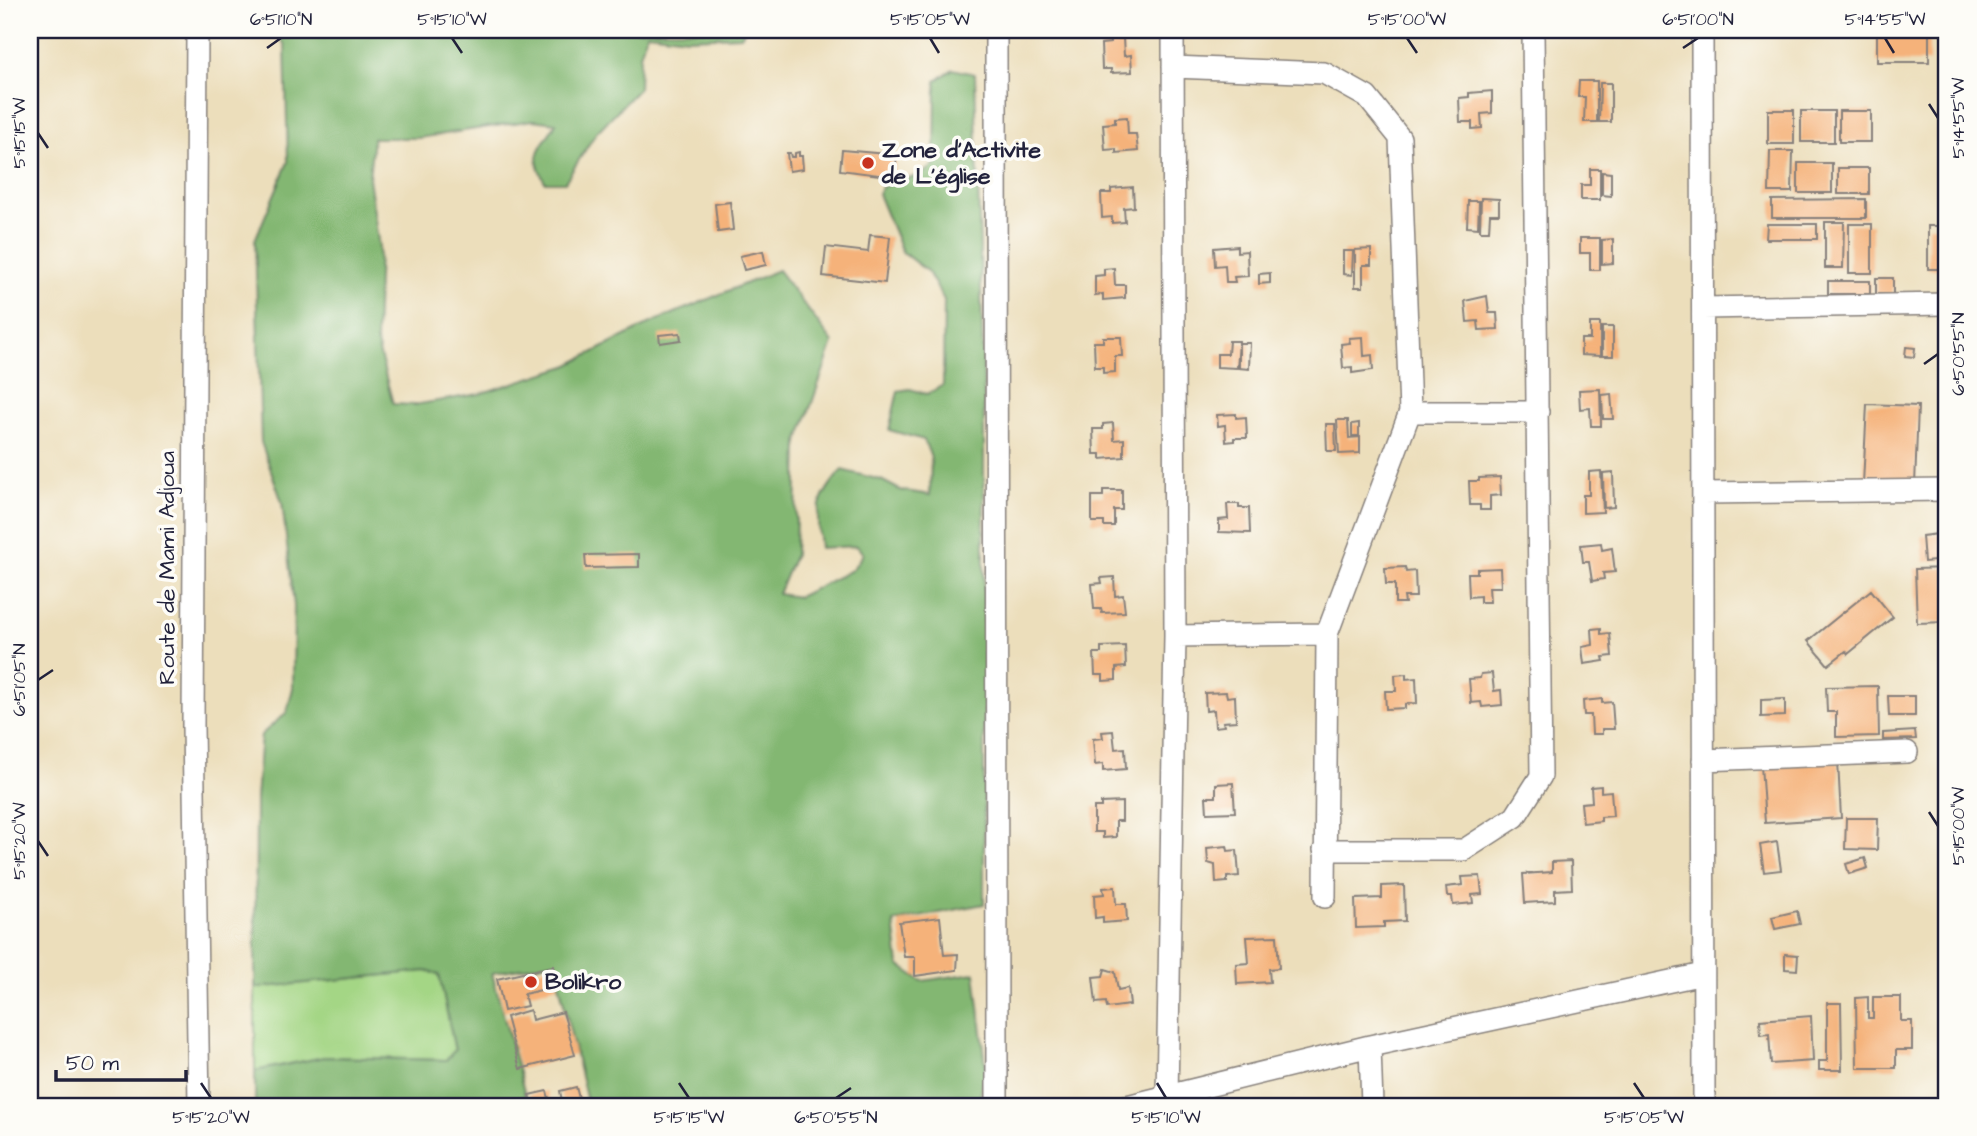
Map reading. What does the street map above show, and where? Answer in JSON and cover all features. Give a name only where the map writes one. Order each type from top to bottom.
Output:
[{"type":"street","name":"Route de Mami Adjoua","points":[[197,30],[192,726],[199,1106]]},
{"type":"street","points":[[996,30],[998,1106]]},
{"type":"street","points":[[1167,1097],[1175,636],[1172,30]]},
{"type":"street","points":[[1324,850],[1464,849],[1515,817],[1541,776],[1533,30]]},
{"type":"street","points":[[1702,30],[1704,1106]]},
{"type":"street","points":[[1172,67],[1324,73],[1367,97],[1400,138],[1410,412],[1327,635],[1325,897]]},
{"type":"street","points":[[1703,308],[1947,304]]},
{"type":"street","points":[[1410,412],[1538,412]]},
{"type":"street","points":[[1703,493],[1947,491]]},
{"type":"street","points":[[1175,636],[1327,635]]},
{"type":"street","points":[[1703,760],[1907,752]]},
{"type":"street","points":[[1127,1106],[1370,1046],[1703,974]]},
{"type":"street","points":[[1370,1046],[1372,1106]]},
{"type":"green space","points":[[273,30],[745,30],[741,36],[687,38],[647,33],[640,55],[639,88],[596,133],[565,182],[545,182],[538,163],[539,150],[556,123],[533,120],[419,138],[373,138],[369,178],[379,247],[376,340],[393,404],[414,405],[479,394],[567,366],[651,323],[778,270],[833,343],[798,443],[795,554],[778,594],[798,597],[852,570],[863,554],[857,546],[820,548],[820,506],[827,489],[842,470],[881,480],[900,490],[930,495],[931,458],[924,440],[889,430],[898,391],[910,389],[927,394],[943,385],[944,300],[928,272],[902,252],[878,194],[882,187],[920,175],[935,165],[936,81],[953,69],[975,74],[984,397],[984,904],[894,922],[899,965],[922,981],[975,973],[986,1066],[979,1103],[975,1106],[588,1106],[554,962],[492,973],[528,1106],[255,1106],[255,1071],[324,1057],[446,1060],[455,1050],[439,974],[426,971],[255,988],[256,798],[261,735],[287,712],[293,688],[294,606],[282,502],[261,442],[255,240],[288,162],[285,45]]},
{"type":"green space","points":[[426,971],[439,974],[455,1051],[446,1060],[324,1057],[255,1071],[255,988]]},
{"type":"building","points":[[1583,30],[1611,30],[1611,35],[1582,36]]},
{"type":"building","points":[[1877,30],[1929,30],[1929,62],[1877,62]]},
{"type":"building","points":[[1123,38],[1124,56],[1131,55],[1132,72],[1111,73],[1111,69],[1102,69],[1101,44],[1110,43],[1110,39]]},
{"type":"building","points":[[1947,75],[1947,128],[1945,128]]},
{"type":"building","points":[[1579,81],[1597,81],[1597,122],[1584,122],[1585,97],[1578,97]]},
{"type":"building","points":[[1600,83],[1611,83],[1611,122],[1599,122]]},
{"type":"building","points":[[1492,91],[1492,113],[1481,114],[1482,128],[1472,129],[1472,122],[1460,122],[1459,98],[1469,97],[1469,93]]},
{"type":"building","points":[[1768,110],[1794,110],[1794,144],[1768,144]]},
{"type":"building","points":[[1801,111],[1834,111],[1834,142],[1801,142]]},
{"type":"building","points":[[1839,111],[1871,111],[1871,142],[1839,142]]},
{"type":"building","points":[[1127,117],[1128,134],[1136,134],[1138,151],[1116,153],[1116,149],[1105,150],[1103,124],[1115,123],[1115,118]]},
{"type":"building","name":"Zone d'Activite de L'église","points":[[842,150],[897,155],[894,177],[840,170]]},
{"type":"building","points":[[1770,151],[1793,151],[1792,192],[1769,192]]},
{"type":"building","points":[[799,152],[803,169],[789,171],[787,153],[795,157],[795,153]]},
{"type":"building","points":[[1798,163],[1832,163],[1832,193],[1798,193]]},
{"type":"building","points":[[1838,168],[1869,168],[1869,194],[1838,194]]},
{"type":"building","points":[[1590,169],[1600,169],[1600,200],[1581,200],[1581,185],[1590,185]]},
{"type":"building","points":[[1602,172],[1611,173],[1611,196],[1602,195]]},
{"type":"building","points":[[1133,187],[1134,207],[1124,208],[1125,222],[1112,223],[1112,217],[1102,218],[1101,193]]},
{"type":"building","points":[[1481,198],[1499,199],[1499,214],[1490,214],[1489,231],[1480,231]]},
{"type":"building","points":[[1866,199],[1866,218],[1772,218],[1772,200]]},
{"type":"building","points":[[1468,201],[1479,201],[1478,228],[1467,227]]},
{"type":"building","points":[[730,202],[733,230],[718,232],[715,204]]},
{"type":"building","points":[[1825,222],[1844,222],[1843,268],[1825,268]]},
{"type":"building","points":[[1767,224],[1817,224],[1817,239],[1766,239]]},
{"type":"building","points":[[1849,224],[1872,224],[1872,273],[1849,273]]},
{"type":"building","points":[[1928,226],[1947,226],[1947,269],[1928,269]]},
{"type":"building","points":[[870,235],[890,237],[885,283],[823,276],[826,247],[868,252]]},
{"type":"building","points":[[1580,238],[1600,238],[1600,270],[1590,270],[1590,253],[1580,253]]},
{"type":"building","points":[[1613,239],[1613,263],[1602,264],[1602,240]]},
{"type":"building","points":[[1237,246],[1237,252],[1247,251],[1248,276],[1234,277],[1235,282],[1226,282],[1225,265],[1215,266],[1214,248]]},
{"type":"building","points":[[1371,249],[1371,265],[1363,265],[1363,287],[1355,287],[1355,250]]},
{"type":"building","points":[[763,251],[766,265],[744,270],[740,256]]},
{"type":"building","points":[[1343,251],[1353,251],[1352,275],[1343,274]]},
{"type":"building","points":[[1114,268],[1115,285],[1125,285],[1125,298],[1103,300],[1103,294],[1095,295],[1095,276],[1104,275],[1104,269]]},
{"type":"building","points":[[1270,273],[1270,283],[1259,284],[1259,274]]},
{"type":"building","points":[[1876,278],[1893,278],[1893,294],[1876,294]]},
{"type":"building","points":[[1828,281],[1870,281],[1870,294],[1828,294]]},
{"type":"building","points":[[1487,296],[1489,313],[1497,313],[1498,329],[1479,330],[1478,321],[1467,322],[1465,301]]},
{"type":"building","points":[[1590,323],[1600,323],[1600,356],[1581,355],[1581,339],[1590,339]]},
{"type":"building","points":[[1602,327],[1613,327],[1613,356],[1602,356]]},
{"type":"building","points":[[680,333],[681,340],[660,343],[659,335]]},
{"type":"building","points":[[1103,337],[1121,337],[1122,356],[1115,356],[1115,372],[1103,373],[1103,367],[1095,367],[1094,342],[1103,342]]},
{"type":"building","points":[[1363,337],[1364,356],[1372,355],[1373,370],[1352,373],[1352,367],[1343,368],[1341,344],[1350,343],[1349,338]]},
{"type":"building","points":[[1229,341],[1239,341],[1237,368],[1217,367],[1217,354],[1228,354]]},
{"type":"building","points":[[1239,343],[1250,343],[1249,369],[1239,368]]},
{"type":"building","points":[[1906,347],[1915,348],[1914,357],[1905,356]]},
{"type":"building","points":[[1600,389],[1601,426],[1591,426],[1590,408],[1580,409],[1579,390]]},
{"type":"building","points":[[1611,394],[1613,419],[1603,419],[1602,395]]},
{"type":"building","points":[[1867,404],[1918,406],[1915,485],[1863,484]]},
{"type":"building","points":[[1236,414],[1236,418],[1246,417],[1247,438],[1234,438],[1234,441],[1226,442],[1225,425],[1218,426],[1217,415]]},
{"type":"building","points":[[1337,420],[1348,420],[1349,438],[1360,437],[1360,453],[1339,454]]},
{"type":"building","points":[[1113,423],[1114,440],[1124,439],[1124,457],[1101,459],[1101,454],[1094,454],[1093,429],[1103,429],[1103,424]]},
{"type":"building","points":[[1359,423],[1359,436],[1352,436],[1352,424]]},
{"type":"building","points":[[1326,424],[1335,424],[1336,451],[1327,451]]},
{"type":"building","points":[[1601,471],[1603,512],[1583,513],[1583,495],[1589,495],[1589,472]]},
{"type":"building","points":[[1613,472],[1614,507],[1604,508],[1603,473]]},
{"type":"building","points":[[1500,477],[1501,495],[1490,496],[1490,510],[1480,510],[1480,505],[1470,505],[1469,481]]},
{"type":"building","points":[[1103,490],[1122,490],[1122,510],[1114,510],[1114,526],[1104,526],[1104,522],[1092,522],[1092,496],[1103,496]]},
{"type":"building","points":[[1227,504],[1239,504],[1239,508],[1249,508],[1250,533],[1219,532],[1219,520],[1228,519]]},
{"type":"building","points":[[1947,533],[1947,560],[1924,562],[1922,536]]},
{"type":"building","points":[[1601,543],[1602,550],[1612,548],[1615,572],[1603,573],[1604,579],[1592,581],[1589,562],[1583,562],[1581,545]]},
{"type":"building","points":[[639,554],[639,567],[586,568],[585,555]]},
{"type":"building","points":[[1405,567],[1406,572],[1415,571],[1416,597],[1404,597],[1405,603],[1395,603],[1395,584],[1386,584],[1385,568]]},
{"type":"building","points":[[1500,568],[1501,587],[1489,587],[1490,602],[1480,602],[1480,596],[1469,597],[1468,573],[1477,573],[1477,569]]},
{"type":"building","points":[[1947,568],[1947,622],[1917,623],[1915,569]]},
{"type":"building","points":[[1114,577],[1115,596],[1123,595],[1125,612],[1102,613],[1101,609],[1094,609],[1092,584],[1102,583],[1101,578]]},
{"type":"building","points":[[1871,590],[1893,617],[1848,654],[1846,651],[1828,665],[1808,641]]},
{"type":"building","points":[[1601,628],[1601,634],[1610,633],[1612,656],[1603,657],[1604,661],[1584,664],[1582,647],[1593,645],[1592,629]]},
{"type":"building","points":[[1125,646],[1126,667],[1116,668],[1116,680],[1103,681],[1103,675],[1095,675],[1094,653],[1101,653],[1101,647]]},
{"type":"building","points":[[1492,673],[1494,691],[1501,690],[1502,705],[1482,707],[1481,702],[1471,703],[1469,679]]},
{"type":"building","points":[[1406,674],[1406,679],[1416,678],[1417,703],[1405,704],[1405,708],[1386,709],[1385,691],[1396,691],[1395,675]]},
{"type":"building","points":[[1878,686],[1879,736],[1836,737],[1836,712],[1827,712],[1826,687]]},
{"type":"building","points":[[1226,692],[1227,697],[1235,696],[1236,721],[1223,722],[1224,726],[1215,727],[1214,710],[1206,711],[1205,693]]},
{"type":"building","points":[[1888,696],[1915,696],[1915,716],[1889,716]]},
{"type":"building","points":[[1602,699],[1602,703],[1612,702],[1614,729],[1602,729],[1602,734],[1592,734],[1591,715],[1584,715],[1583,701]]},
{"type":"building","points":[[1785,699],[1785,716],[1761,717],[1761,700]]},
{"type":"building","points":[[1113,731],[1115,749],[1125,748],[1126,769],[1103,771],[1103,764],[1095,765],[1093,739],[1103,738],[1102,732]]},
{"type":"building","points":[[1915,731],[1916,739],[1883,740],[1883,733]]},
{"type":"building","points":[[1838,761],[1841,818],[1765,823],[1761,765]]},
{"type":"building","points":[[1233,783],[1235,812],[1207,813],[1206,797],[1216,797],[1216,784]]},
{"type":"building","points":[[1601,786],[1601,792],[1611,791],[1613,816],[1601,817],[1601,821],[1583,823],[1581,803],[1592,802],[1591,787]]},
{"type":"building","points":[[1122,802],[1122,821],[1116,821],[1116,837],[1103,838],[1103,832],[1094,832],[1094,807],[1101,807],[1101,803]]},
{"type":"building","points":[[1846,818],[1878,818],[1877,850],[1845,849]]},
{"type":"building","points":[[1777,842],[1781,870],[1764,872],[1760,845]]},
{"type":"building","points":[[1227,846],[1228,851],[1237,850],[1239,876],[1227,877],[1227,882],[1216,883],[1215,865],[1208,863],[1207,848]]},
{"type":"building","points":[[1865,858],[1868,868],[1849,874],[1846,864]]},
{"type":"building","points":[[1571,861],[1572,889],[1555,890],[1555,901],[1525,903],[1523,874],[1552,872],[1552,862]]},
{"type":"building","points":[[1480,876],[1482,894],[1472,895],[1473,903],[1453,905],[1452,896],[1447,896],[1446,887],[1463,885],[1462,877]]},
{"type":"building","points":[[1404,885],[1405,921],[1384,922],[1384,927],[1356,928],[1355,899],[1382,898],[1382,886]]},
{"type":"building","points":[[1115,887],[1116,904],[1126,904],[1127,921],[1103,923],[1103,917],[1095,918],[1094,895],[1104,894],[1103,888]]},
{"type":"building","points":[[1797,911],[1800,924],[1775,929],[1772,917]]},
{"type":"building","points":[[940,917],[944,955],[958,954],[957,970],[915,976],[915,957],[904,957],[899,922]]},
{"type":"building","points":[[1277,936],[1279,968],[1269,969],[1270,982],[1237,984],[1236,964],[1249,963],[1247,937]]},
{"type":"building","points":[[1785,954],[1798,955],[1797,970],[1785,969]]},
{"type":"building","points":[[553,966],[558,986],[524,994],[527,1006],[504,1011],[497,979]]},
{"type":"building","points":[[1105,969],[1115,972],[1118,990],[1128,988],[1130,1005],[1107,1008],[1106,1002],[1096,1003],[1093,977],[1103,976]]},
{"type":"building","points":[[1868,997],[1868,1018],[1873,1018],[1873,997],[1901,997],[1901,1021],[1912,1021],[1912,1050],[1896,1050],[1896,1068],[1857,1068],[1856,998]]},
{"type":"building","points":[[1827,1003],[1841,1003],[1842,1070],[1819,1070],[1819,1061],[1827,1061]]},
{"type":"building","points":[[530,1010],[532,1020],[563,1012],[575,1055],[520,1069],[506,1017]]},
{"type":"building","points":[[1811,1016],[1813,1061],[1771,1064],[1769,1034],[1761,1035],[1760,1020]]},
{"type":"building","points":[[576,1087],[581,1106],[563,1106],[560,1091]]},
{"type":"building","points":[[547,1091],[551,1106],[532,1106],[529,1095]]},
{"type":"place","name":"Zone d'Activite de L'église","points":[[868,163]]},
{"type":"place","name":"Bolikro","points":[[531,982]]}]
